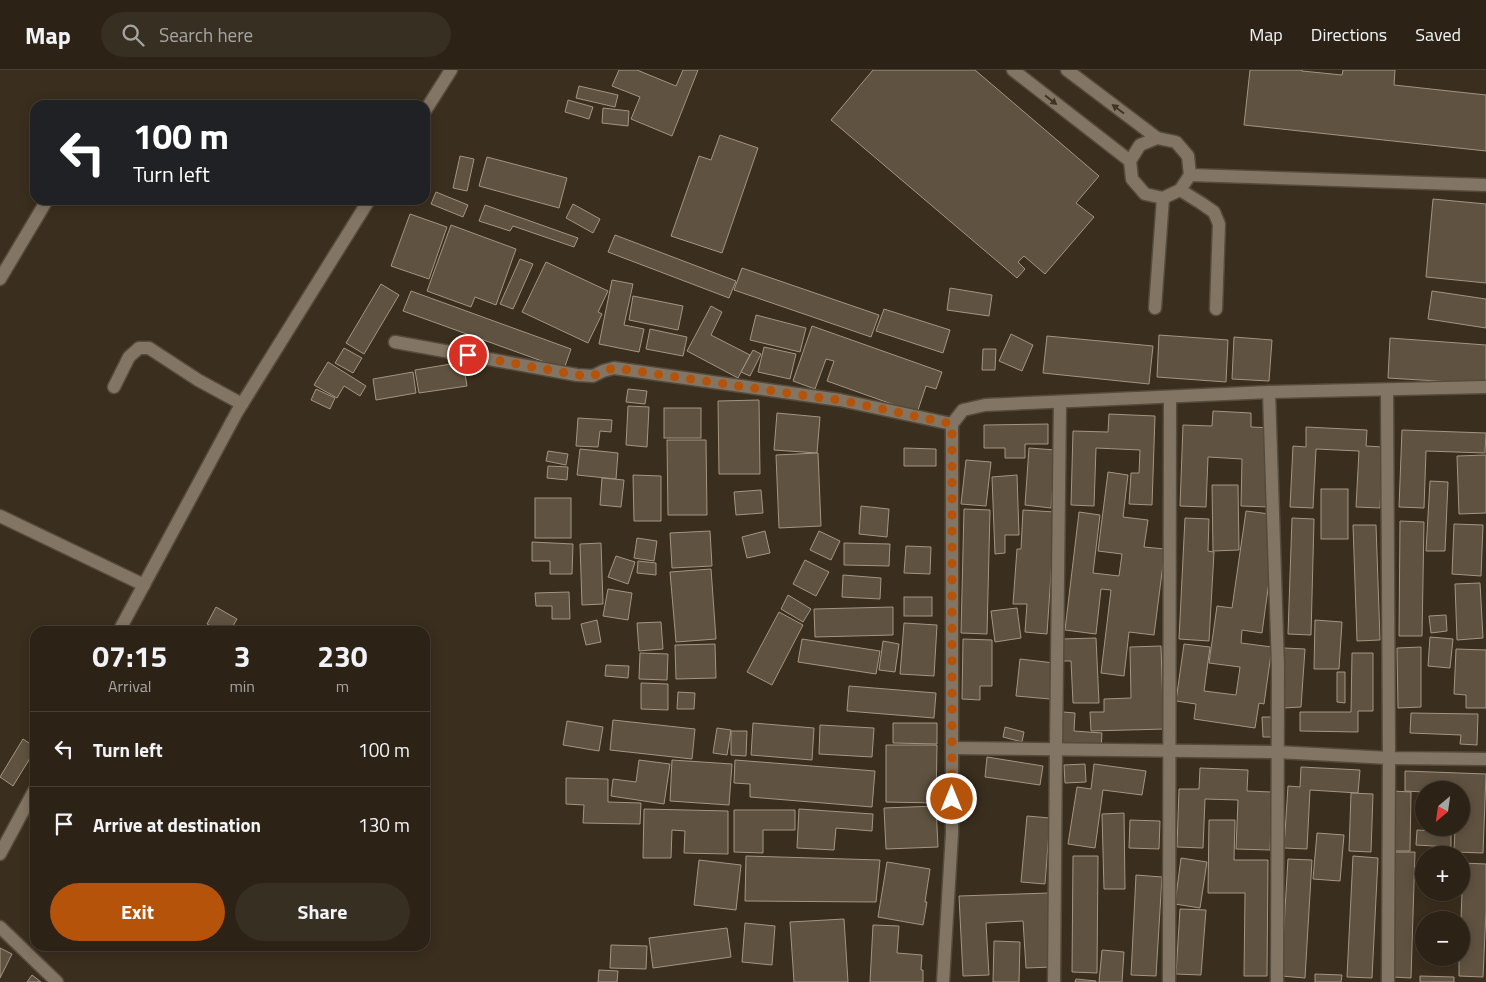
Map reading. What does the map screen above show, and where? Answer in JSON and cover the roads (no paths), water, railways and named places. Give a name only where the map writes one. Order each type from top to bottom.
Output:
[{"type":"street","points":[[430,103],[451,70]]},
{"type":"street","points":[[1013,70],[1130,161]]},
{"type":"street","points":[[1066,70],[1157,138],[1176,142],[1188,156],[1190,175],[1180,190],[1163,198],[1145,194],[1132,180],[1130,161],[1140,145],[1157,138]]},
{"type":"street","points":[[1190,175],[1486,186]]},
{"type":"street","points":[[1180,190],[1214,212],[1219,224],[1216,308]]},
{"type":"street","points":[[1155,308],[1163,198]]},
{"type":"street","points":[[0,279],[44,205]]},
{"type":"street","points":[[122,626],[242,404],[367,205]]},
{"type":"street","points":[[395,342],[577,375],[593,376],[614,368],[840,400],[952,424]]},
{"type":"street","points":[[114,387],[129,357],[139,348],[149,348],[198,380],[242,404]]},
{"type":"street","points":[[943,982],[952,833],[952,424],[963,410],[985,406],[1269,392],[1486,387]]},
{"type":"street","points":[[1387,390],[1388,982]]},
{"type":"street","points":[[1269,392],[1278,668],[1277,982]]},
{"type":"street","points":[[1169,982],[1170,397]]},
{"type":"street","points":[[1054,982],[1060,402]]},
{"type":"street","points":[[0,516],[144,585]]},
{"type":"street","points":[[952,748],[1277,752],[1389,758],[1486,760]]},
{"type":"street","points":[[0,854],[30,798]]},
{"type":"street","points":[[0,927],[57,982]]}]
